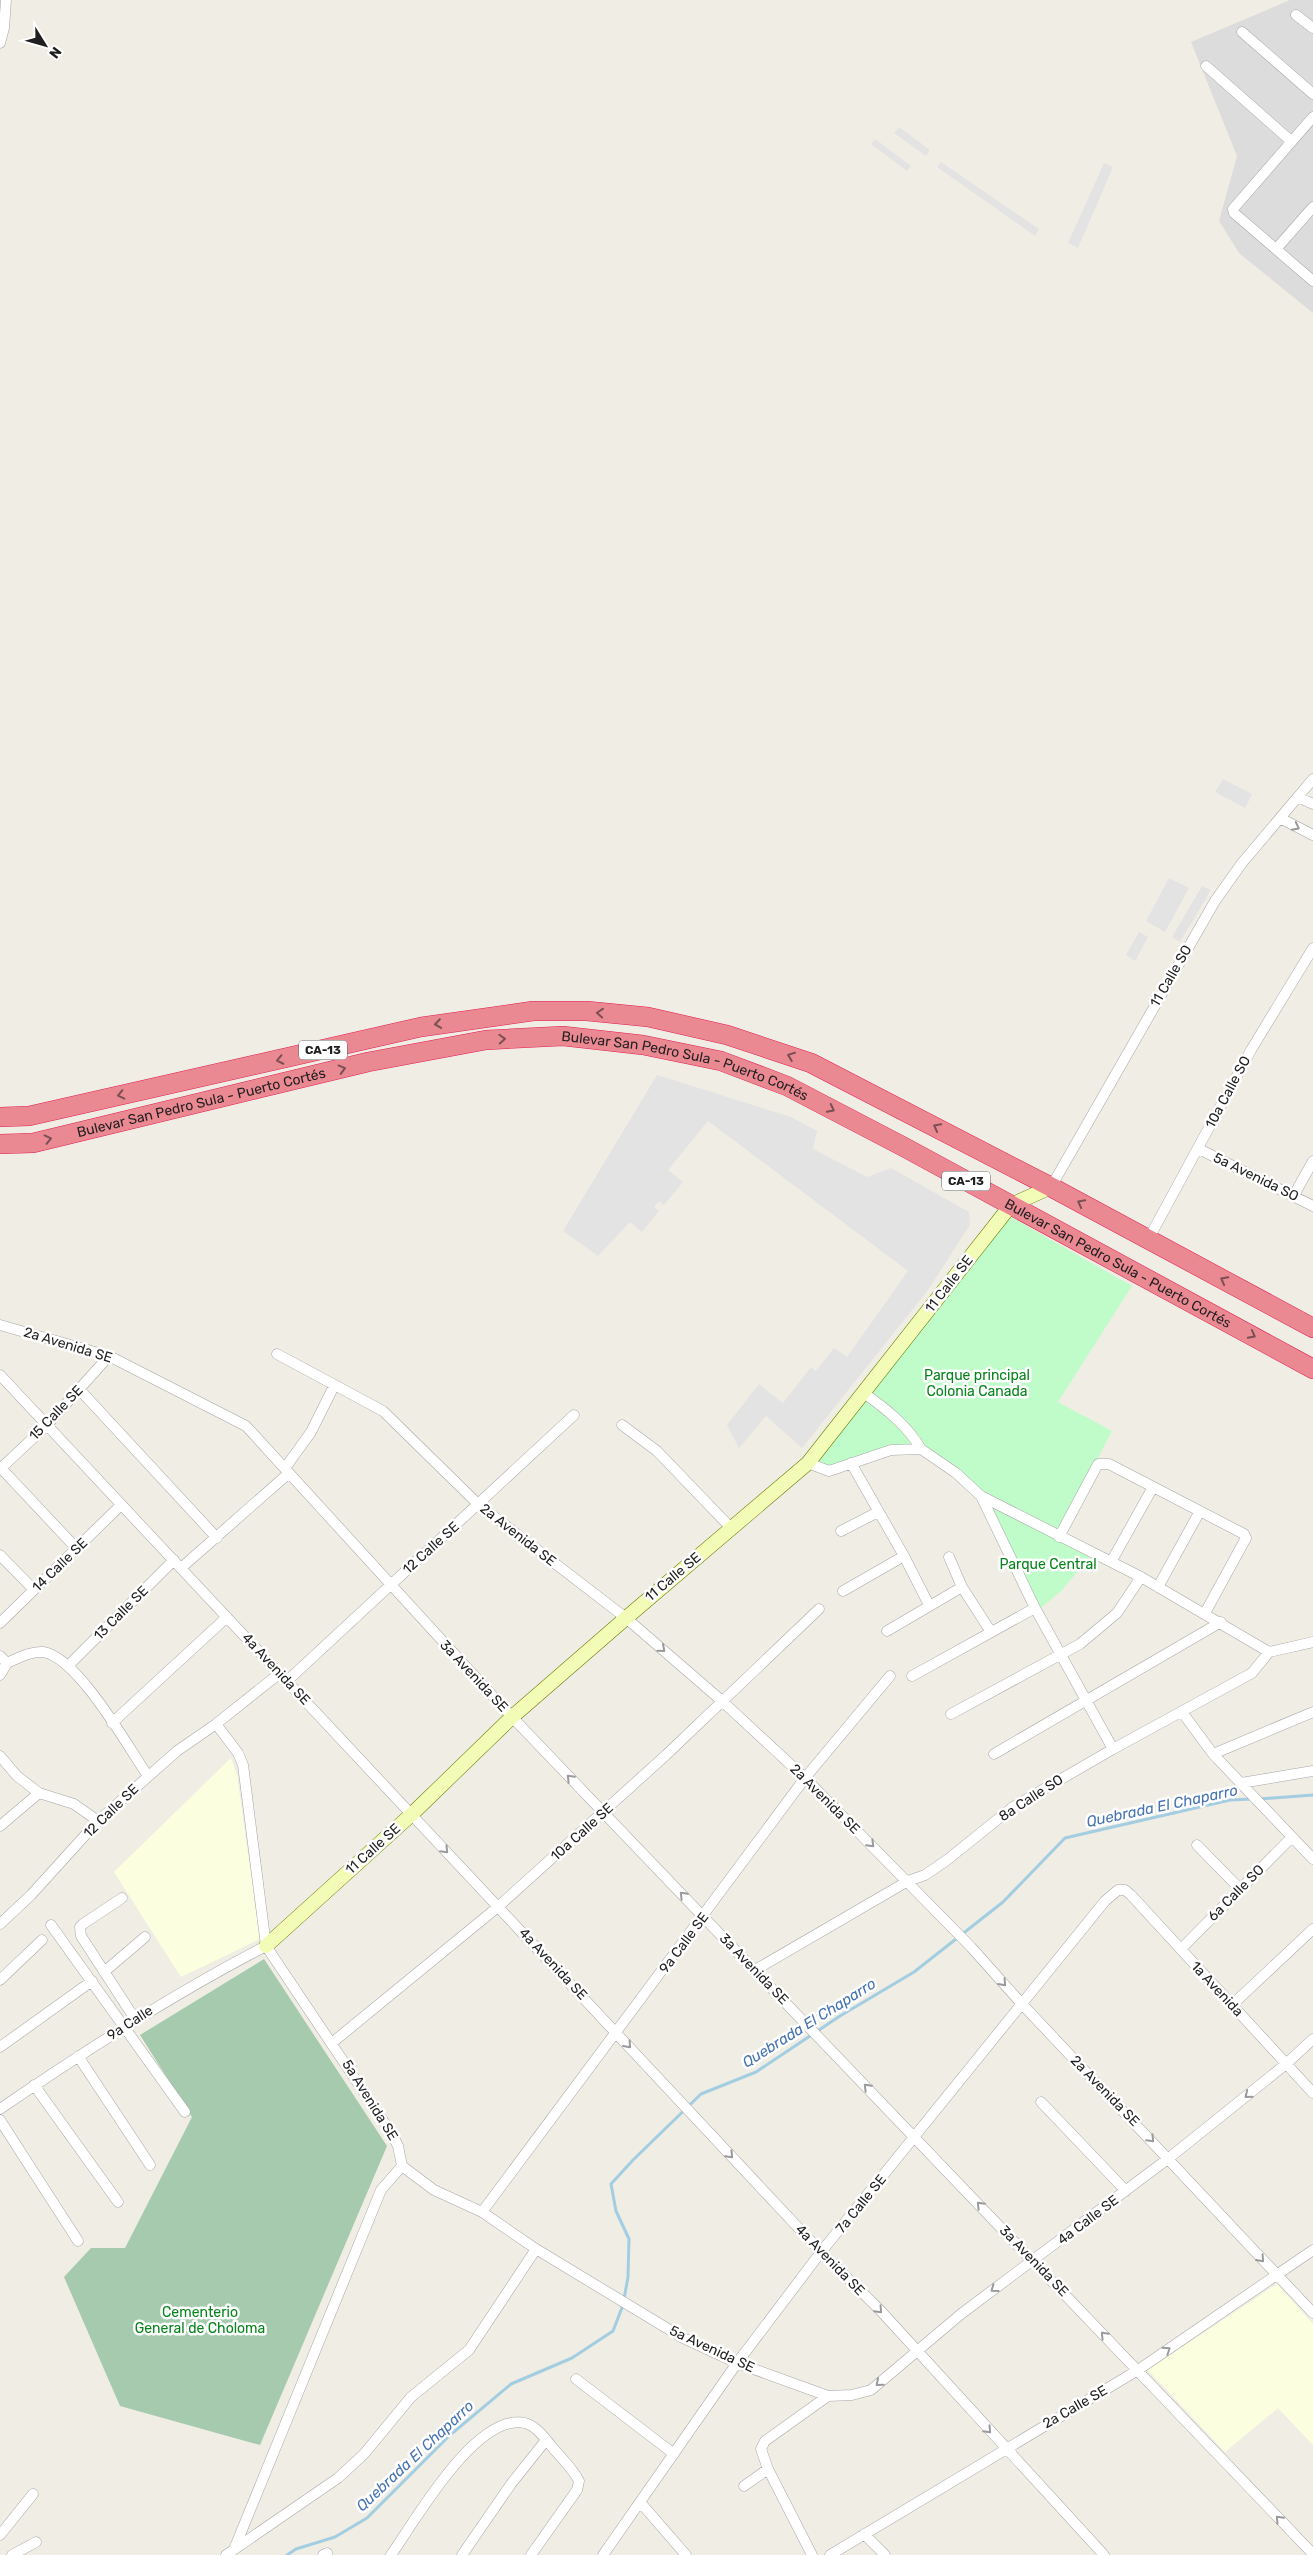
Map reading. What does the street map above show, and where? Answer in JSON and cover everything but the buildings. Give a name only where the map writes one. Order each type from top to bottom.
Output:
[{"type":"highway","name":"Bulevar San Pedro Sula - Puerto Cortés","points":[[0,1117],[29,1116],[421,1026],[533,1011],[587,1011],[648,1017],[727,1035],[768,1047],[811,1063],[1051,1187],[1313,1328]]},
{"type":"highway","name":"Bulevar San Pedro Sula - Puerto Cortés","points":[[0,1144],[33,1143],[368,1062],[486,1040],[563,1036],[643,1044],[721,1061],[778,1083],[1011,1205],[1313,1369]]},
{"type":"street","points":[[0,43],[4,28],[6,0]]},
{"type":"street","points":[[1296,15],[1313,28]]},
{"type":"street","points":[[1242,32],[1313,94]]},
{"type":"street","points":[[1206,66],[1291,141]]},
{"type":"street","points":[[1313,116],[1233,209],[1234,213],[1277,248],[1313,281]]},
{"type":"street","points":[[1277,248],[1313,207]]},
{"type":"street","name":"11 Calle SO","points":[[1051,1187],[1215,901],[1242,863],[1313,780]]},
{"type":"street","points":[[1298,796],[1313,804]]},
{"type":"street","points":[[1280,818],[1313,836]]},
{"type":"street","name":"10a Calle SO","points":[[1148,1240],[1251,1050],[1313,948]]},
{"type":"street","name":"5a Avenida SO","points":[[1199,1148],[1313,1206]]},
{"type":"street","points":[[1294,1196],[1313,1160]]},
{"type":"street","name":"11 Calle SE","points":[[266,1946],[412,1814],[512,1717],[808,1463],[1011,1205],[1051,1187]]},
{"type":"street","name":"2a Avenida SE","points":[[0,1325],[109,1356],[189,1395]]},
{"type":"street","name":"2a Avenida SE","points":[[277,1354],[334,1386],[383,1410],[479,1505],[626,1618],[722,1701],[805,1778],[908,1881],[1169,2158],[1276,2276],[1313,2313]]},
{"type":"street","name":"15 Calle SE","points":[[0,1468],[46,1426],[109,1356]]},
{"type":"street","name":"4a Avenida SE","points":[[0,1376],[120,1506],[178,1564],[280,1672],[821,2252],[878,2309],[915,2352],[1104,2555]]},
{"type":"street","name":"13 Calle SE","points":[[68,1666],[178,1564],[217,1538],[287,1471],[311,1432],[334,1386]]},
{"type":"street","points":[[79,1390],[217,1538]]},
{"type":"street","points":[[864,1393],[896,1417],[914,1437],[920,1449],[956,1472],[981,1496],[1141,1577],[1221,1622],[1268,1652],[1313,1642]]},
{"type":"street","name":"3a Avenida SE","points":[[189,1395],[246,1426],[512,1717],[1313,2554]]},
{"type":"street","name":"12 Calle SE","points":[[287,1681],[574,1415]]},
{"type":"street","points":[[622,1425],[657,1451],[731,1528]]},
{"type":"street","points":[[808,1463],[829,1471],[891,1450],[920,1449]]},
{"type":"street","points":[[851,1463],[904,1556],[929,1605]]},
{"type":"street","points":[[1059,1537],[1098,1464],[1109,1464],[1200,1511],[1246,1538],[1205,1613]]},
{"type":"street","points":[[0,1468],[77,1549]]},
{"type":"street","points":[[1111,1562],[1153,1487]]},
{"type":"street","points":[[981,1496],[1035,1608],[1113,1748]]},
{"type":"street","name":"14 Calle SE","points":[[0,1623],[120,1506]]},
{"type":"street","points":[[1158,1587],[1200,1511]]},
{"type":"street","points":[[841,1531],[878,1512]]},
{"type":"street","points":[[0,1555],[34,1590]]},
{"type":"street","points":[[844,1591],[904,1556]]},
{"type":"street","points":[[949,1557],[962,1587],[991,1632]]},
{"type":"street","points":[[951,1714],[1080,1644],[1116,1613],[1141,1577]]},
{"type":"street","points":[[887,1630],[962,1587]]},
{"type":"street","name":"10a Calle SE","points":[[333,2042],[499,1906],[604,1812],[819,1608]]},
{"type":"street","points":[[912,1676],[1035,1608]]},
{"type":"street","points":[[112,1723],[227,1617]]},
{"type":"street","points":[[994,1754],[1221,1622]]},
{"type":"street","points":[[0,1675],[4,1660],[43,1652],[56,1657],[68,1666],[98,1699],[148,1776]]},
{"type":"street","name":"8a Calle SO","points":[[755,1970],[908,1881],[925,1875],[947,1860],[1013,1807],[1113,1748],[1252,1673],[1268,1652]]},
{"type":"street","name":"12 Calle SE","points":[[0,1924],[31,1895],[98,1821],[148,1776],[176,1751],[216,1724],[280,1672]]},
{"type":"street","name":"9a Calle SE","points":[[482,2212],[704,1917],[805,1778],[890,1676]]},
{"type":"street","points":[[1182,1712],[1213,1754],[1313,1859]]},
{"type":"street","points":[[1213,1754],[1313,1712]]},
{"type":"street","name":"5a Avenida SE","points":[[216,1724],[238,1753],[243,1765],[266,1946],[333,2042],[392,2134],[398,2146],[402,2166],[434,2190],[482,2212],[536,2248],[683,2338],[737,2363],[832,2396]]},
{"type":"street","points":[[0,1756],[17,1776],[39,1792],[74,1804],[98,1821]]},
{"type":"street","points":[[1242,1784],[1313,1771]]},
{"type":"street","points":[[0,1826],[39,1792]]},
{"type":"street","name":"6a Calle SO","points":[[1181,1949],[1292,1836]]},
{"type":"street","points":[[1197,1846],[1240,1889]]},
{"type":"street","name":"1a Avenida","points":[[1118,1890],[1125,1890],[1131,1895],[1313,2093]]},
{"type":"street","name":"7a Calle SE","points":[[603,2555],[737,2363],[821,2252],[1021,2003],[1105,1901],[1118,1890]]},
{"type":"street","points":[[122,1898],[80,1927],[81,1936],[135,2019]]},
{"type":"street","points":[[51,1925],[185,2112]]},
{"type":"street","points":[[1232,2005],[1313,1929]]},
{"type":"street","points":[[104,1972],[144,1937]]},
{"type":"street","points":[[0,1980],[42,1940]]},
{"type":"street","name":"9a Calle","points":[[0,2109],[135,2019],[198,1981],[266,1946]]},
{"type":"street","points":[[0,2047],[92,1981]]},
{"type":"street","name":"4a Calle SE","points":[[768,2469],[761,2449],[765,2441],[832,2396],[852,2395],[871,2390],[961,2314],[1169,2158],[1286,2064],[1313,2039]]},
{"type":"street","points":[[78,2056],[150,2165]]},
{"type":"street","points":[[34,2085],[118,2202]]},
{"type":"street","points":[[1041,2102],[1126,2191]]},
{"type":"street","points":[[0,2120],[78,2241]]},
{"type":"street","points":[[235,2548],[381,2190],[402,2166]]},
{"type":"street","points":[[226,2555],[338,2478],[364,2454],[411,2397],[469,2350],[536,2248]]},
{"type":"street","name":"2a Calle SE","points":[[830,2555],[1005,2448],[1138,2370],[1313,2250]]},
{"type":"street","points":[[576,2379],[674,2454]]},
{"type":"street","points":[[392,2555],[464,2452],[500,2427],[514,2422],[526,2423],[538,2431],[575,2473],[579,2482],[577,2490],[530,2555]]},
{"type":"street","points":[[462,2555],[546,2440]]},
{"type":"street","points":[[744,2486],[768,2469],[812,2555]]},
{"type":"street","points":[[0,2535],[33,2494]]},
{"type":"street","points":[[640,2502],[686,2555]]},
{"type":"street","points":[[864,2534],[885,2555]]},
{"type":"street","points":[[12,2555],[36,2542]]},
{"type":"shaded area","points":[[1290,0],[1313,0],[1313,313],[1239,253],[1219,221],[1237,156],[1191,42]]},
{"type":"shaded area","points":[[899,127],[930,150],[926,156],[894,133]]},
{"type":"shaded area","points":[[875,139],[911,166],[907,171],[871,144]]},
{"type":"shaded area","points":[[941,162],[1039,229],[1035,236],[937,167]]},
{"type":"shaded area","points":[[1104,163],[1113,167],[1078,248],[1068,243]]},
{"type":"shaded area","points":[[1223,779],[1252,794],[1245,808],[1215,792]]},
{"type":"shaded area","points":[[1169,878],[1189,888],[1165,932],[1146,921]]},
{"type":"shaded area","points":[[1202,886],[1211,890],[1180,942],[1172,937]]},
{"type":"shaded area","points":[[1139,932],[1148,937],[1135,961],[1126,955]]},
{"type":"shaded area","points":[[657,1075],[791,1117],[817,1131],[813,1149],[867,1177],[891,1168],[969,1212],[970,1225],[928,1290],[802,1448],[766,1416],[739,1448],[727,1425],[759,1384],[783,1403],[811,1367],[816,1371],[834,1348],[847,1357],[908,1271],[708,1121],[668,1170],[683,1182],[664,1205],[659,1201],[654,1207],[659,1211],[642,1232],[630,1222],[598,1256],[563,1231]]},
{"type":"shaded area","points":[[231,1758],[237,1775],[260,1939],[181,1977],[114,1872]]},
{"type":"shaded area","points":[[1277,2284],[1313,2324],[1313,2445],[1278,2408],[1225,2452],[1148,2370]]},
{"type":"green space","name":"Parque principal Colonia Canada","points":[[1004,1213],[1132,1286],[1058,1402],[1112,1431],[1058,1534],[980,1493],[923,1447],[829,1471],[808,1463]]},
{"type":"green space","name":"Parque Central","points":[[985,1501],[1091,1556],[1061,1591],[1041,1608]]},
{"type":"green space","name":"Cementerio General de Choloma","points":[[264,1959],[387,2146],[260,2445],[120,2406],[64,2277],[91,2248],[125,2248],[192,2117],[140,2035]]},
{"type":"waterway","name":"Quebrada El Chaparro","points":[[1259,1799],[1313,1795]]},
{"type":"waterway","name":"Quebrada El Chaparro","points":[[624,2299],[628,2277],[629,2239],[616,2211],[611,2184],[701,2094],[756,2072],[840,2016],[914,1972],[1003,1902],[1065,1838],[1230,1800],[1252,1799]]},
{"type":"waterway","name":"Quebrada El Chaparro","points":[[287,2555],[296,2549],[335,2537],[367,2518],[449,2436],[511,2384],[572,2358],[613,2331],[623,2305]]}]
